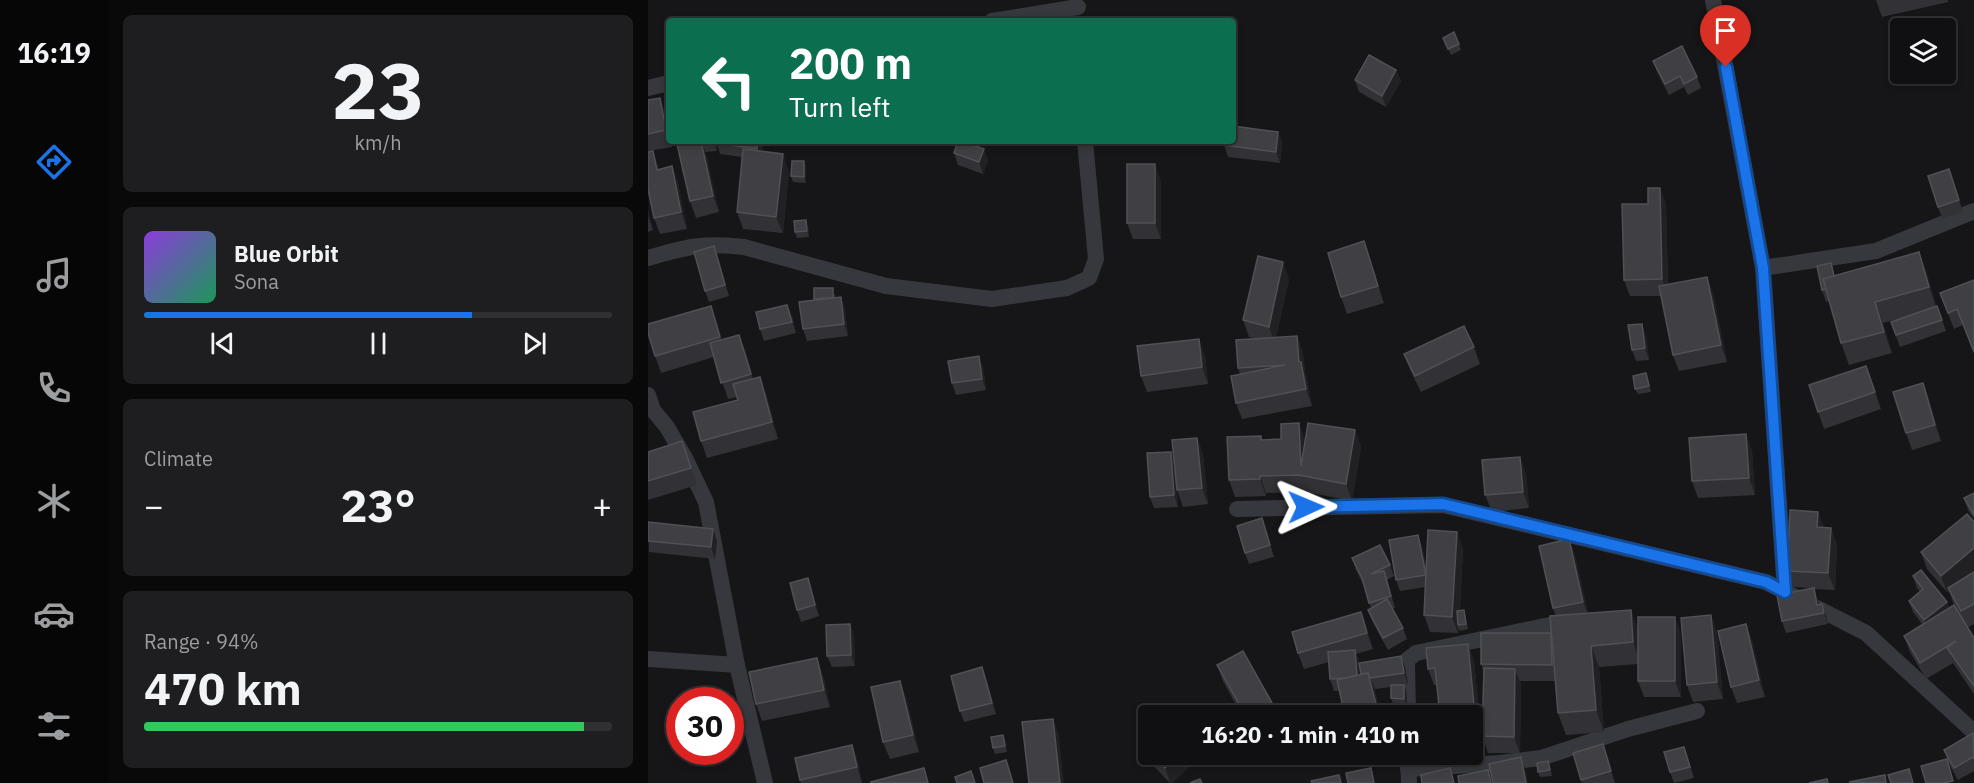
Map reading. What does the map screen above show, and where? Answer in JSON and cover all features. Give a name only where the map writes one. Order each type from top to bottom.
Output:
[{"type":"street","points":[[1713,0],[1763,268],[1785,592]]},
{"type":"street","points":[[1014,18],[1078,9]]},
{"type":"street","points":[[648,88],[666,84]]},
{"type":"street","points":[[648,258],[692,245],[721,244],[744,247],[886,286],[992,299],[1067,288],[1089,278],[1096,259],[1084,144]]},
{"type":"street","points":[[1763,268],[1876,251],[1974,211]]},
{"type":"street","points":[[648,395],[653,410],[685,458],[706,502],[737,665],[765,783]]},
{"type":"street","points":[[1237,509],[1443,504],[1766,582],[1866,633],[1974,732]]},
{"type":"street","points":[[1408,705],[1407,660],[1416,653],[1559,623]]},
{"type":"street","points":[[648,659],[737,665]]},
{"type":"street","points":[[1408,769],[1541,758],[1628,729],[1697,711]]},
{"type":"building","points":[[1454,32],[1459,44],[1448,49],[1443,38]]},
{"type":"building","points":[[1682,46],[1697,77],[1684,84],[1680,76],[1665,84],[1653,61]]},
{"type":"building","points":[[1369,55],[1396,70],[1382,96],[1355,80]]},
{"type":"building","points":[[660,98],[666,130],[648,134],[648,100]]},
{"type":"building","points":[[1236,126],[1278,132],[1276,152],[1224,145],[1236,144]]},
{"type":"building","points":[[677,144],[702,144],[713,196],[690,201]]},
{"type":"building","points":[[723,144],[758,144],[757,149]]},
{"type":"building","points":[[957,144],[970,144],[984,149],[979,162],[954,153]]},
{"type":"building","points":[[743,149],[783,154],[776,217],[737,212]]},
{"type":"building","points":[[653,151],[657,170],[672,166],[681,212],[654,218],[648,189],[648,152]]},
{"type":"building","points":[[792,161],[804,161],[804,177],[791,176]]},
{"type":"building","points":[[1127,164],[1155,164],[1155,223],[1127,223]]},
{"type":"building","points":[[1949,169],[1959,200],[1938,207],[1928,176]]},
{"type":"building","points":[[1648,188],[1660,188],[1662,279],[1624,280],[1622,204],[1648,204]]},
{"type":"building","points":[[806,220],[807,231],[795,232],[794,221]]},
{"type":"building","points":[[1364,241],[1378,286],[1341,297],[1328,253]]},
{"type":"building","points":[[714,246],[725,285],[705,291],[694,252]]},
{"type":"building","points":[[1919,252],[1929,287],[1875,302],[1884,332],[1841,343],[1823,279]]},
{"type":"building","points":[[1258,256],[1283,262],[1269,327],[1243,320]]},
{"type":"building","points":[[1831,263],[1834,276],[1823,279],[1826,289],[1822,290],[1817,266]]},
{"type":"building","points":[[1707,277],[1721,345],[1673,355],[1659,286]]},
{"type":"building","points":[[1974,280],[1974,352],[1957,309],[1948,313],[1940,293]]},
{"type":"building","points":[[814,288],[833,288],[833,298],[814,299]]},
{"type":"building","points":[[841,297],[844,324],[803,329],[799,302]]},
{"type":"building","points":[[787,305],[792,322],[760,329],[756,312]]},
{"type":"building","points":[[711,306],[720,337],[655,356],[648,333],[648,324]]},
{"type":"building","points":[[1937,306],[1942,320],[1896,335],[1891,322]]},
{"type":"building","points":[[1642,324],[1645,348],[1632,350],[1628,325]]},
{"type":"building","points":[[1464,326],[1474,347],[1415,376],[1404,354]]},
{"type":"building","points":[[739,335],[751,374],[721,383],[710,343]]},
{"type":"building","points":[[1297,336],[1299,362],[1301,362],[1306,389],[1236,403],[1231,376],[1285,365],[1238,368],[1236,340]]},
{"type":"building","points":[[1199,339],[1202,367],[1141,376],[1137,346]]},
{"type":"building","points":[[979,356],[982,379],[952,383],[948,361]]},
{"type":"building","points":[[1866,366],[1875,392],[1818,412],[1809,385]]},
{"type":"building","points":[[1646,373],[1649,386],[1635,389],[1633,376]]},
{"type":"building","points":[[760,377],[772,422],[701,441],[693,412],[738,400],[733,384]]},
{"type":"building","points":[[1923,383],[1935,425],[1906,433],[1893,392]]},
{"type":"building","points":[[1299,423],[1301,466],[1308,423],[1355,430],[1346,484],[1299,475],[1229,480],[1227,437],[1261,436],[1261,440],[1281,439],[1281,424]]},
{"type":"building","points":[[1746,434],[1749,478],[1692,481],[1689,438]]},
{"type":"building","points":[[1197,438],[1202,488],[1177,490],[1172,440]]},
{"type":"building","points":[[682,441],[691,468],[648,481],[648,452]]},
{"type":"building","points":[[1171,452],[1174,495],[1150,497],[1147,453]]},
{"type":"building","points":[[1520,457],[1523,492],[1485,495],[1482,460]]},
{"type":"building","points":[[1974,493],[1974,515],[1964,498]]},
{"type":"building","points":[[1790,510],[1818,512],[1817,527],[1831,528],[1828,573],[1787,571]]},
{"type":"building","points":[[1967,514],[1974,522],[1974,548],[1941,576],[1921,552]]},
{"type":"building","points":[[1262,518],[1270,545],[1245,553],[1237,526]]},
{"type":"building","points":[[648,522],[713,529],[711,547],[648,541]]},
{"type":"building","points":[[1428,530],[1457,532],[1452,617],[1424,615]]},
{"type":"building","points":[[1418,535],[1426,575],[1396,580],[1389,540]]},
{"type":"building","points":[[1569,539],[1583,602],[1553,608],[1539,546]]},
{"type":"building","points":[[1380,545],[1390,565],[1371,574],[1384,571],[1391,596],[1369,603],[1362,578],[1352,558]]},
{"type":"building","points":[[1921,570],[1947,602],[1924,620],[1909,601],[1923,589],[1913,576]]},
{"type":"building","points":[[1974,572],[1974,604],[1961,611],[1948,588]]},
{"type":"building","points":[[808,578],[815,605],[797,610],[790,583]]},
{"type":"building","points":[[1814,588],[1817,605],[1822,604],[1824,613],[1782,621],[1777,595]]},
{"type":"building","points":[[1387,599],[1403,628],[1383,638],[1368,610]]},
{"type":"building","points":[[1954,605],[1974,638],[1974,686],[1947,648],[1956,641],[1920,663],[1904,636]]},
{"type":"building","points":[[1464,610],[1466,624],[1458,625],[1457,611]]},
{"type":"building","points":[[1631,610],[1633,642],[1591,646],[1596,710],[1558,713],[1550,616]]},
{"type":"building","points":[[1361,612],[1367,633],[1298,653],[1292,632]]},
{"type":"building","points":[[1711,615],[1717,682],[1687,685],[1681,618]]},
{"type":"building","points":[[1638,617],[1675,617],[1675,681],[1638,681]]},
{"type":"building","points":[[850,624],[851,655],[827,656],[826,625]]},
{"type":"building","points":[[1746,624],[1759,680],[1731,687],[1718,631]]},
{"type":"building","points":[[1481,633],[1551,633],[1552,665],[1481,664]]},
{"type":"building","points":[[1468,644],[1474,705],[1439,705],[1435,668],[1428,669],[1426,648]]},
{"type":"building","points":[[1355,650],[1357,675],[1330,679],[1328,652]]},
{"type":"building","points":[[1243,651],[1273,705],[1240,705],[1217,665]]},
{"type":"building","points":[[1401,656],[1404,673],[1370,678],[1368,673],[1361,674],[1359,663]]},
{"type":"building","points":[[817,658],[824,690],[756,704],[749,672]]},
{"type":"building","points":[[982,667],[992,703],[960,711],[951,676]]},
{"type":"building","points":[[1484,668],[1515,669],[1514,737],[1483,736]]},
{"type":"building","points":[[1368,673],[1376,705],[1343,705],[1337,680]]},
{"type":"building","points":[[900,681],[913,735],[883,742],[871,687]]},
{"type":"building","points":[[1391,685],[1404,685],[1404,699],[1391,698]]},
{"type":"building","points":[[1053,719],[1060,783],[1029,783],[1022,722]]},
{"type":"building","points":[[1973,733],[1974,759],[1973,757],[1954,768],[1944,750]]},
{"type":"building","points":[[1003,735],[1005,746],[993,748],[991,737]]},
{"type":"building","points":[[1603,744],[1611,771],[1581,780],[1573,753]]},
{"type":"building","points":[[852,745],[857,767],[800,780],[795,758]]},
{"type":"building","points":[[1684,747],[1690,767],[1670,772],[1664,752]]},
{"type":"building","points":[[1521,757],[1526,783],[1493,783],[1489,764]]},
{"type":"building","points":[[1947,759],[1953,781],[1926,783],[1921,766]]},
{"type":"building","points":[[1006,760],[1013,783],[984,783],[980,768]]},
{"type":"building","points":[[1548,761],[1550,770],[1538,772],[1537,763]]},
{"type":"building","points":[[924,768],[928,783],[871,782]]},
{"type":"building","points":[[1371,768],[1374,783],[1348,783],[1346,773]]},
{"type":"building","points":[[1450,768],[1454,783],[1422,783],[1421,775]]},
{"type":"building","points":[[1909,769],[1913,783],[1891,783],[1888,775]]},
{"type":"building","points":[[1488,770],[1491,783],[1459,783],[1458,776]]},
{"type":"building","points":[[971,771],[975,783],[957,783],[955,777]]},
{"type":"building","points":[[1339,775],[1341,783],[1312,783],[1311,781]]},
{"type":"building","points":[[1885,775],[1886,783],[1849,782]]},
{"type":"building","points":[[1200,779],[1202,783],[1190,783]]},
{"type":"building","points":[[1827,779],[1828,783],[1809,783]]},
{"type":"route","points":[[1306,507],[1443,504],[1766,582],[1785,592],[1763,268],[1726,67]]}]
